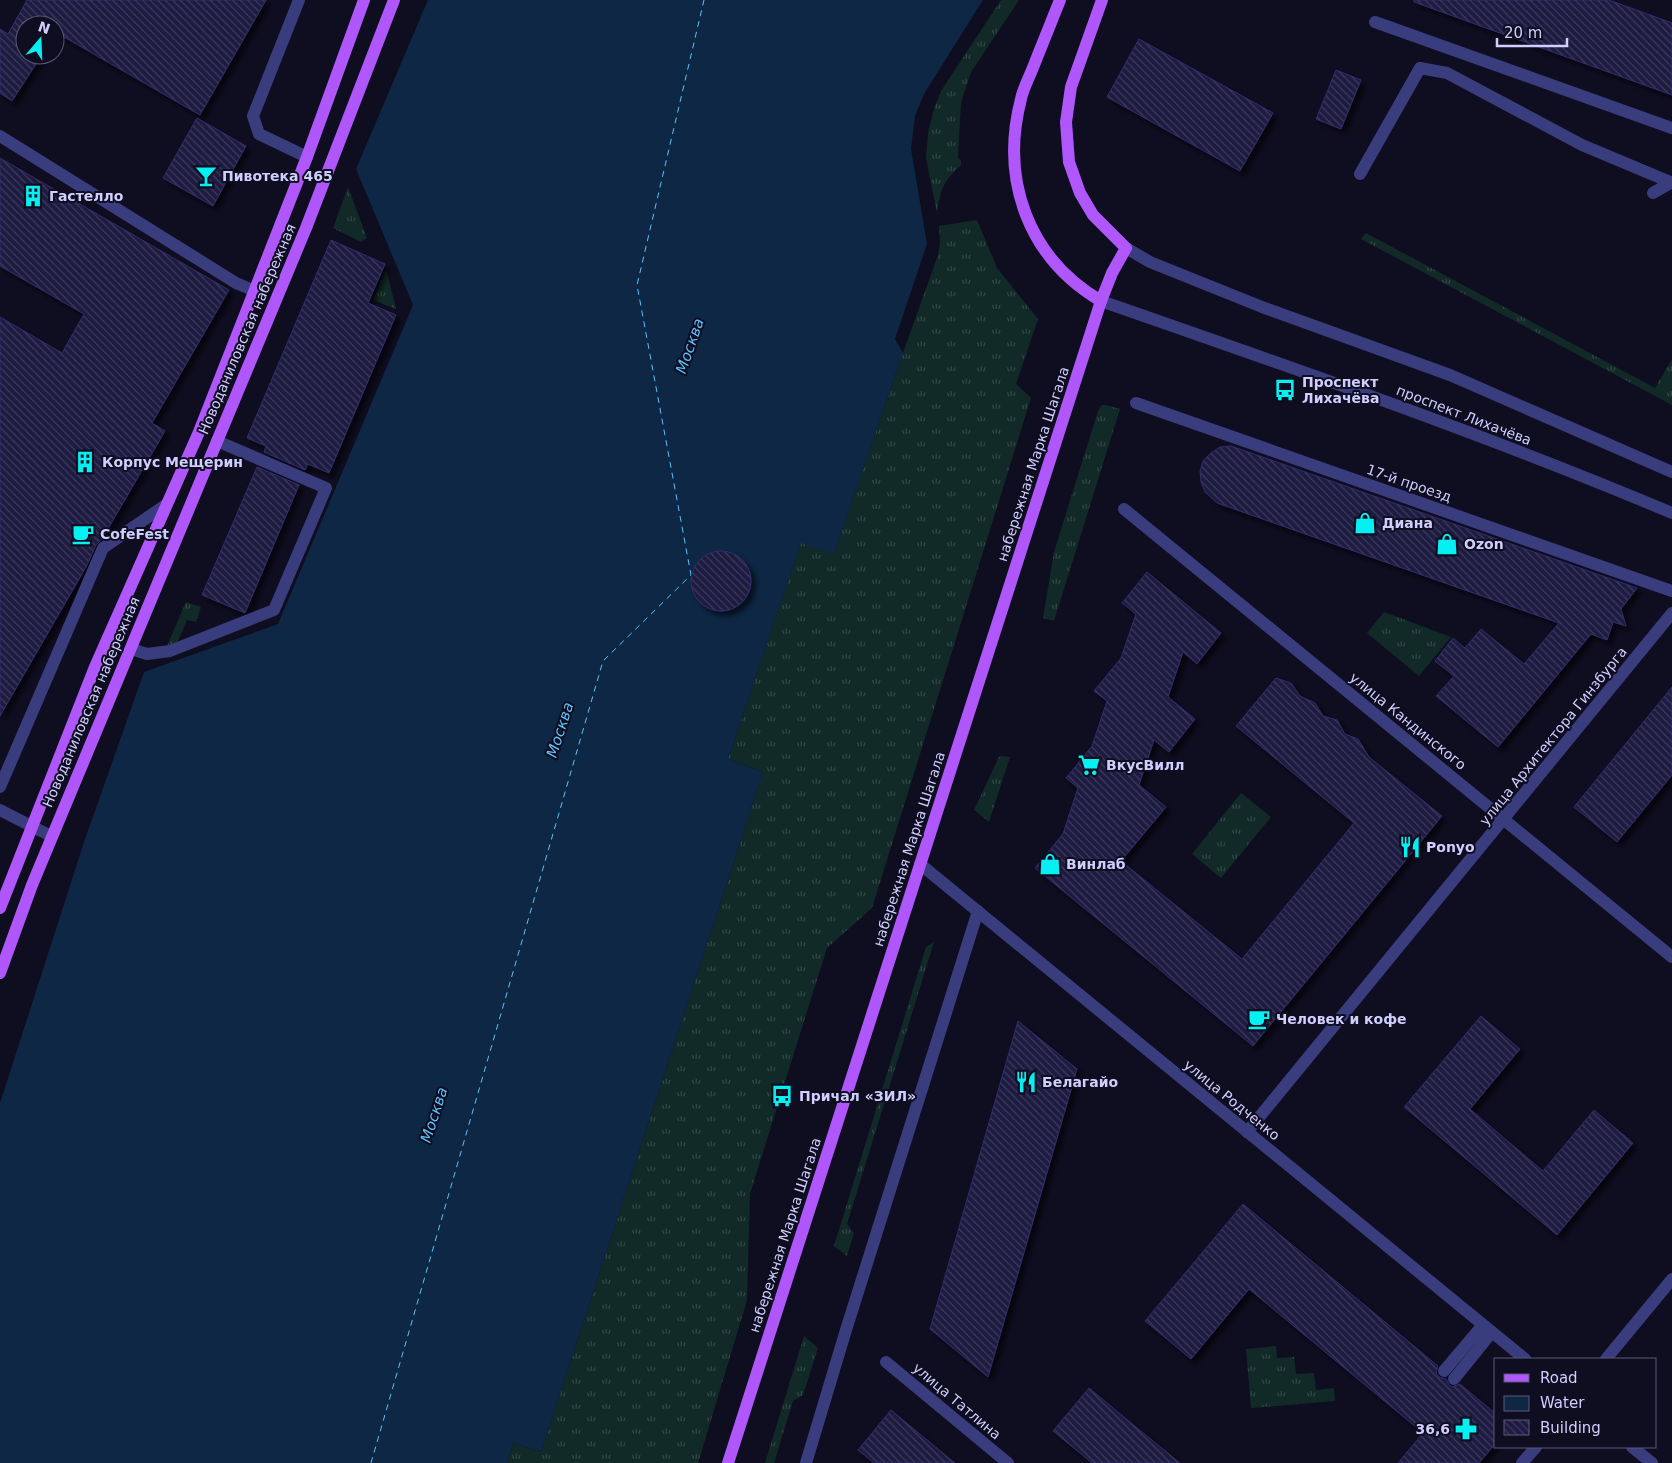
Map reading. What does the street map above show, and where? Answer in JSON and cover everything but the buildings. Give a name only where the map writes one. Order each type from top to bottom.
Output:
[{"type":"main road","name":"Новоданиловская набережная","points":[[0,908],[95,667],[199,432],[307,158],[364,0]]},
{"type":"main road","name":"Новоданиловская набережная","points":[[0,973],[51,836],[306,228],[394,0]]},
{"type":"main road","points":[[1060,0],[1021,97],[1014,132],[1013,160],[1019,195],[1030,227],[1047,254],[1066,276],[1101,301]]},
{"type":"main road","points":[[1102,0],[1071,86],[1066,122],[1068,162],[1080,193],[1093,215],[1126,248]]},
{"type":"main road","name":"набережная Марка Шагала","points":[[728,1463],[1101,301],[1112,273],[1126,248]]},
{"type":"street","points":[[299,0],[253,116],[259,134],[307,158]]},
{"type":"street","points":[[1375,22],[1672,128]]},
{"type":"street","points":[[1360,174],[1420,68],[1447,72],[1582,145],[1671,182]]},
{"type":"street","points":[[0,136],[236,283],[255,291]]},
{"type":"street","points":[[1653,193],[1671,182]]},
{"type":"street","name":"проспект Лихачёва","points":[[1126,248],[1150,262],[1253,303],[1450,375],[1672,472]]},
{"type":"street","name":"проспект Лихачёва","points":[[1101,301],[1435,420],[1672,513]]},
{"type":"street","name":"17-й проезд","points":[[1136,403],[1672,591]]},
{"type":"street","points":[[130,649],[147,654],[170,651],[274,610],[326,488],[217,441]]},
{"type":"street","points":[[0,787],[103,548],[167,504]]},
{"type":"street","name":"улица Кандинского","points":[[1124,509],[1672,957]]},
{"type":"street","name":"улица Архитектора Гинзбурга","points":[[1247,1132],[1672,613]]},
{"type":"street","points":[[0,810],[51,836]]},
{"type":"street","name":"улица Родченко","points":[[920,864],[1524,1358]]},
{"type":"street","points":[[806,1463],[978,911]]},
{"type":"street","points":[[1607,1358],[1672,1279]]},
{"type":"street","points":[[1449,1375],[1488,1329]]},
{"type":"street","name":"улица Татлина","points":[[886,1362],[1008,1463]]},
{"type":"street","points":[[1522,1463],[1535,1448]]},
{"type":"street","points":[[1633,1448],[1652,1463]]},
{"type":"green space","points":[[1001,0],[1019,0],[971,72],[961,102],[958,158],[961,160],[961,165],[943,186],[937,213],[926,158],[928,133],[934,109],[941,91]]},
{"type":"green space","points":[[348,187],[367,238],[361,242],[333,228]]},
{"type":"green space","points":[[977,220],[997,268],[1038,319],[1016,384],[1031,398],[872,908],[827,948],[793,1056],[750,1194],[747,1300],[698,1463],[507,1463],[513,1443],[541,1452],[763,772],[728,759],[801,542],[834,553],[938,255],[940,243],[939,226]]},
{"type":"green space","points":[[1366,233],[1655,388],[1672,359],[1672,405],[1361,239]]},
{"type":"green space","points":[[386,269],[396,309],[373,300]]},
{"type":"green space","points":[[1102,405],[1120,409],[1054,621],[1043,618],[1054,552],[1098,411]]},
{"type":"green space","points":[[186,602],[201,607],[196,622],[187,620],[177,643],[167,646]]},
{"type":"green space","points":[[1384,612],[1451,637],[1419,676],[1367,633]]},
{"type":"green space","points":[[1001,756],[1010,757],[989,822],[974,810]]},
{"type":"green space","points":[[1241,793],[1271,817],[1221,878],[1192,854]]},
{"type":"green space","points":[[934,942],[847,1224],[854,1233],[847,1256],[834,1246],[926,947]]},
{"type":"green space","points":[[804,1336],[818,1348],[803,1395],[793,1401],[774,1463],[765,1463]]},
{"type":"green space","points":[[1276,1346],[1277,1358],[1294,1357],[1296,1374],[1314,1373],[1316,1390],[1334,1388],[1335,1401],[1251,1408],[1246,1349]]},
{"type":"water","name":"Москва","points":[[428,0],[983,0],[924,94],[915,116],[911,149],[927,244],[895,339],[903,353],[834,554],[801,543],[728,759],[763,772],[541,1452],[513,1443],[507,1463],[0,1463],[0,1103],[84,842],[144,672],[278,624],[413,305],[356,169]]},
{"type":"ferry route","points":[[371,1463],[603,661],[691,575],[637,285],[704,0]]},
{"type":"place","name":"Пивотека 465","points":[[206,176]]},
{"type":"place","name":"Гастелло","points":[[33,196]]},
{"type":"place","name":"Проспект Лихачёва","points":[[1285,390]]},
{"type":"place","name":"Корпус Мещерин","points":[[85,462]]},
{"type":"place","name":"Диана","points":[[1365,523]]},
{"type":"place","name":"CofeFest","points":[[83,534]]},
{"type":"place","name":"Ozon","points":[[1447,544]]},
{"type":"place","name":"ВкусВилл","points":[[1089,765]]},
{"type":"place","name":"Ponyo","points":[[1410,847]]},
{"type":"place","name":"Винлаб","points":[[1050,864]]},
{"type":"place","name":"Человек и кофе","points":[[1259,1019]]},
{"type":"place","name":"Белагайо","points":[[1026,1082]]},
{"type":"place","name":"Причал «ЗИЛ»","points":[[782,1096]]},
{"type":"place","name":"36,6","points":[[1466,1429]]}]
